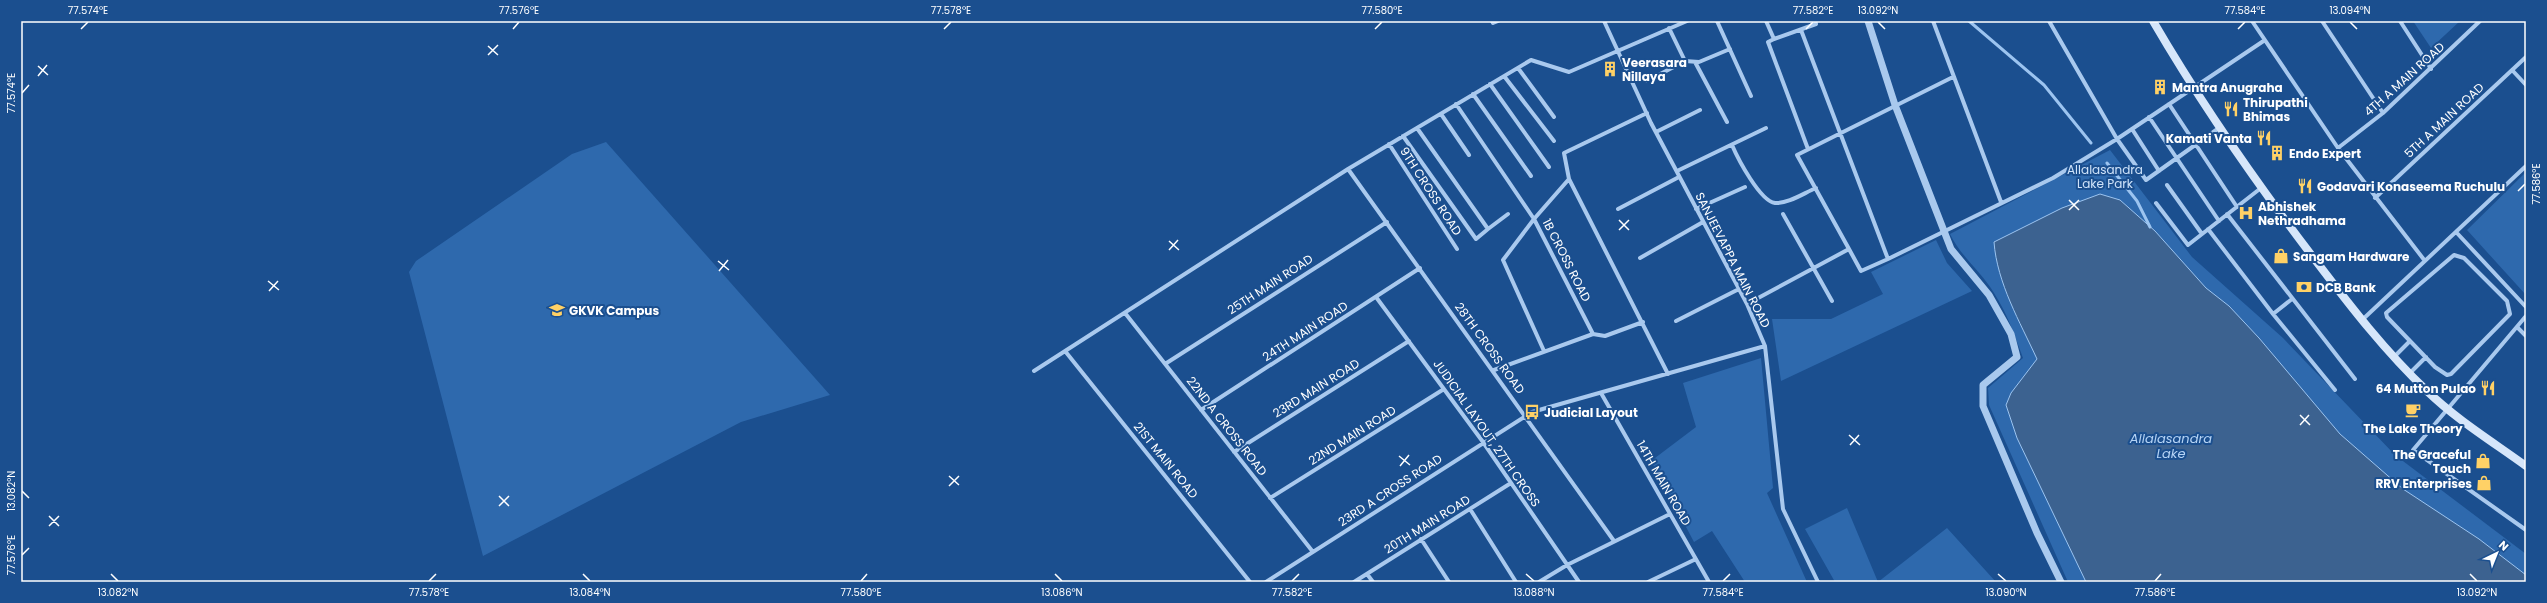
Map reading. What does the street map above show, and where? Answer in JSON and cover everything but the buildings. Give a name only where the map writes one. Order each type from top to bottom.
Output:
[{"type":"main road","points":[[2153,21],[2219,128],[2261,188],[2361,321],[2409,374],[2448,410],[2526,466]]},
{"type":"street","points":[[1492,21],[1493,23],[1498,21]]},
{"type":"street","name":"SANJEEVAPPA MAIN ROAD","points":[[1604,21],[1646,113],[1747,304],[1765,346],[1783,509],[1818,582]]},
{"type":"street","points":[[1034,371],[1348,169],[1531,60],[1569,72],[1687,21]]},
{"type":"street","points":[[1717,21],[1751,96]]},
{"type":"street","points":[[1766,21],[1774,39]]},
{"type":"street","points":[[1808,149],[1768,42],[1816,24],[1815,21]]},
{"type":"street","points":[[1868,21],[1895,105],[1951,249],[1989,295],[2011,334],[2017,357],[1983,385],[1983,406],[2037,533],[2061,582]]},
{"type":"street","points":[[1933,21],[2001,202]]},
{"type":"street","points":[[2049,21],[2117,139],[2146,180],[2160,172],[2219,128]]},
{"type":"street","points":[[2252,21],[2338,148],[2425,261]]},
{"type":"street","points":[[2322,21],[2383,113]]},
{"type":"street","points":[[2400,21],[2431,69]]},
{"type":"street","name":"4TH A MAIN ROAD","points":[[2338,148],[2383,113],[2480,21]]},
{"type":"street","points":[[1669,28],[1685,61]]},
{"type":"street","points":[[1801,30],[1888,259]]},
{"type":"street","points":[[1953,77],[1797,155],[1861,271],[2053,178],[2117,139],[2265,40]]},
{"type":"street","points":[[1647,81],[1685,61],[1695,62],[1730,49]]},
{"type":"street","name":"5TH A MAIN ROAD","points":[[2375,198],[2526,57]]},
{"type":"street","points":[[1695,62],[1727,122]]},
{"type":"street","points":[[1518,68],[1554,117]]},
{"type":"street","points":[[2512,70],[2526,85]]},
{"type":"street","points":[[1504,76],[1554,141]]},
{"type":"street","points":[[1490,84],[1549,166]]},
{"type":"street","points":[[1473,94],[1531,176]]},
{"type":"street","points":[[1456,104],[1534,219],[1503,260],[1544,351]]},
{"type":"street","points":[[2168,104],[2237,207]]},
{"type":"street","points":[[1656,132],[1700,110]]},
{"type":"street","points":[[1646,113],[1564,153],[1568,179],[1643,322],[1668,374]]},
{"type":"street","points":[[1441,114],[1469,155]]},
{"type":"street","points":[[2149,117],[2219,221]]},
{"type":"street","points":[[1417,128],[1488,229]]},
{"type":"street","points":[[1677,171],[1766,128]]},
{"type":"street","points":[[2132,129],[2160,172]]},
{"type":"street","points":[[1403,136],[1476,239],[1508,214]]},
{"type":"street","name":"9TH CROSS ROAD","points":[[1389,144],[1457,249]]},
{"type":"street","points":[[1732,145],[1748,175],[1766,198],[1774,203],[1782,203],[1816,188]]},
{"type":"street","points":[[2361,321],[2526,166]]},
{"type":"street","name":"28TH CROSS ROAD","points":[[1348,169],[1494,370],[1614,541]]},
{"type":"street","points":[[1618,209],[1679,177]]},
{"type":"street","name":"1B CROSS ROAD","points":[[1568,179],[1534,219],[1593,334]]},
{"type":"street","points":[[2167,185],[2202,234]]},
{"type":"street","points":[[1696,208],[1746,187]]},
{"type":"street","points":[[2156,203],[2188,245],[2261,188]]},
{"type":"street","points":[[1783,214],[1813,270],[1832,301]]},
{"type":"street","points":[[2227,214],[2355,379]]},
{"type":"street","name":"25TH MAIN ROAD","points":[[1165,364],[1386,222]]},
{"type":"street","points":[[1640,258],[1704,222]]},
{"type":"street","points":[[2208,229],[2273,314],[2335,390]]},
{"type":"street","points":[[2456,232],[2526,308]]},
{"type":"street","points":[[1747,304],[1813,270],[1849,249]]},
{"type":"street","points":[[2459,255],[2507,301],[2510,314],[2451,374],[2447,375],[2441,373],[2410,341],[2387,317],[2386,313],[2449,259],[2459,255]]},
{"type":"street","name":"24TH MAIN ROAD","points":[[1202,410],[1420,268]]},
{"type":"street","points":[[1676,321],[1739,289]]},
{"type":"street","name":"JUDICIAL LAYOUT, 27TH CROSS","points":[[1376,297],[1483,442],[1579,582]]},
{"type":"street","points":[[2273,314],[2292,299]]},
{"type":"street","name":"22ND A CROSS ROAD","points":[[1125,313],[1313,552]]},
{"type":"street","points":[[2526,316],[2413,450],[2526,530]]},
{"type":"street","points":[[1494,370],[1593,334],[1605,336],[1643,322]]},
{"type":"street","points":[[2517,327],[2526,336]]},
{"type":"street","points":[[2393,357],[2410,341]]},
{"type":"street","name":"23RD MAIN ROAD","points":[[1234,452],[1409,342]]},
{"type":"street","name":"23RD A CROSS ROAD","points":[[1266,582],[1483,442],[1526,416],[1765,346]]},
{"type":"street","name":"21ST MAIN ROAD","points":[[1066,351],[1250,582]]},
{"type":"street","points":[[2409,374],[2426,357]]},
{"type":"street","name":"22ND MAIN ROAD","points":[[1270,498],[1444,389]]},
{"type":"street","name":"14TH MAIN ROAD","points":[[1601,393],[1709,582]]},
{"type":"street","name":"20TH MAIN ROAD","points":[[1354,582],[1511,483]]},
{"type":"street","points":[[1470,509],[1516,582]]},
{"type":"street","points":[[1539,582],[1567,565],[1670,514]]},
{"type":"street","points":[[1421,540],[1449,582]]},
{"type":"street","points":[[1648,582],[1696,559]]},
{"type":"street","points":[[1367,574],[1373,582]]},
{"type":"green space","points":[[2413,21],[2460,21],[2431,48]]},
{"type":"green space","points":[[606,142],[830,395],[741,422],[483,556],[409,272],[416,261],[572,154]]},
{"type":"green space","name":"Allalasandra Lake","points":[[2110,150],[2192,257],[2283,338],[2395,455],[2526,554],[2526,582],[2068,582],[1989,405],[1988,388],[2023,358],[1999,301],[1989,285],[1960,250],[1950,234]]},
{"type":"green space","points":[[2526,172],[2526,295],[2467,230]]},
{"type":"green space","points":[[1936,240],[1947,263],[1972,291],[1781,381],[1772,319],[1831,319],[1883,294],[1871,272]]},
{"type":"green space","points":[[1761,358],[1773,488],[1767,493],[1807,582],[1745,582],[1712,531],[1694,542],[1651,461],[1696,427],[1683,383]]},
{"type":"green space","points":[[1847,508],[1878,582],[1835,582],[1805,529]]},
{"type":"green space","points":[[1947,528],[1996,582],[1878,582]]},
{"type":"water","name":"Allalasandra Lake","points":[[2100,194],[2120,200],[2155,231],[2206,288],[2229,306],[2259,338],[2340,434],[2403,489],[2479,539],[2526,575],[2526,582],[2086,582],[2017,438],[2006,405],[2011,393],[2037,359],[2004,287],[1996,257],[1994,242],[2062,208]]},
{"type":"waterway","points":[[1969,21],[2044,85],[2091,143]]},
{"type":"waterway","points":[[2107,163],[2137,201],[2150,227]]},
{"type":"place","name":"Veerasara Nillaya","points":[[1610,69]]},
{"type":"place","name":"Mantra Anugraha","points":[[2160,87]]},
{"type":"place","name":"Thirupathi Bhimas","points":[[2231,109]]},
{"type":"place","name":"Kamati Vanta","points":[[2264,138]]},
{"type":"place","name":"Endo Expert","points":[[2277,153]]},
{"type":"place","name":"Godavari Konaseema Ruchulu","points":[[2305,186]]},
{"type":"place","name":"Abhishek Nethradhama","points":[[2246,213]]},
{"type":"place","name":"Sangam Hardware","points":[[2281,256]]},
{"type":"place","name":"DCB Bank","points":[[2304,287]]},
{"type":"place","name":"GKVK Campus","points":[[557,310]]},
{"type":"place","name":"64 Mutton Pulao","points":[[2488,388]]},
{"type":"place","name":"The Lake Theory","points":[[2413,410]]},
{"type":"place","name":"Judicial Layout","points":[[1532,412]]},
{"type":"place","name":"The Graceful Touch","points":[[2483,461]]},
{"type":"place","name":"RRV Enterprises","points":[[2484,483]]},
{"type":"park label","name":"Allalasandra Lake Park","points":[[2105,176]]}]
